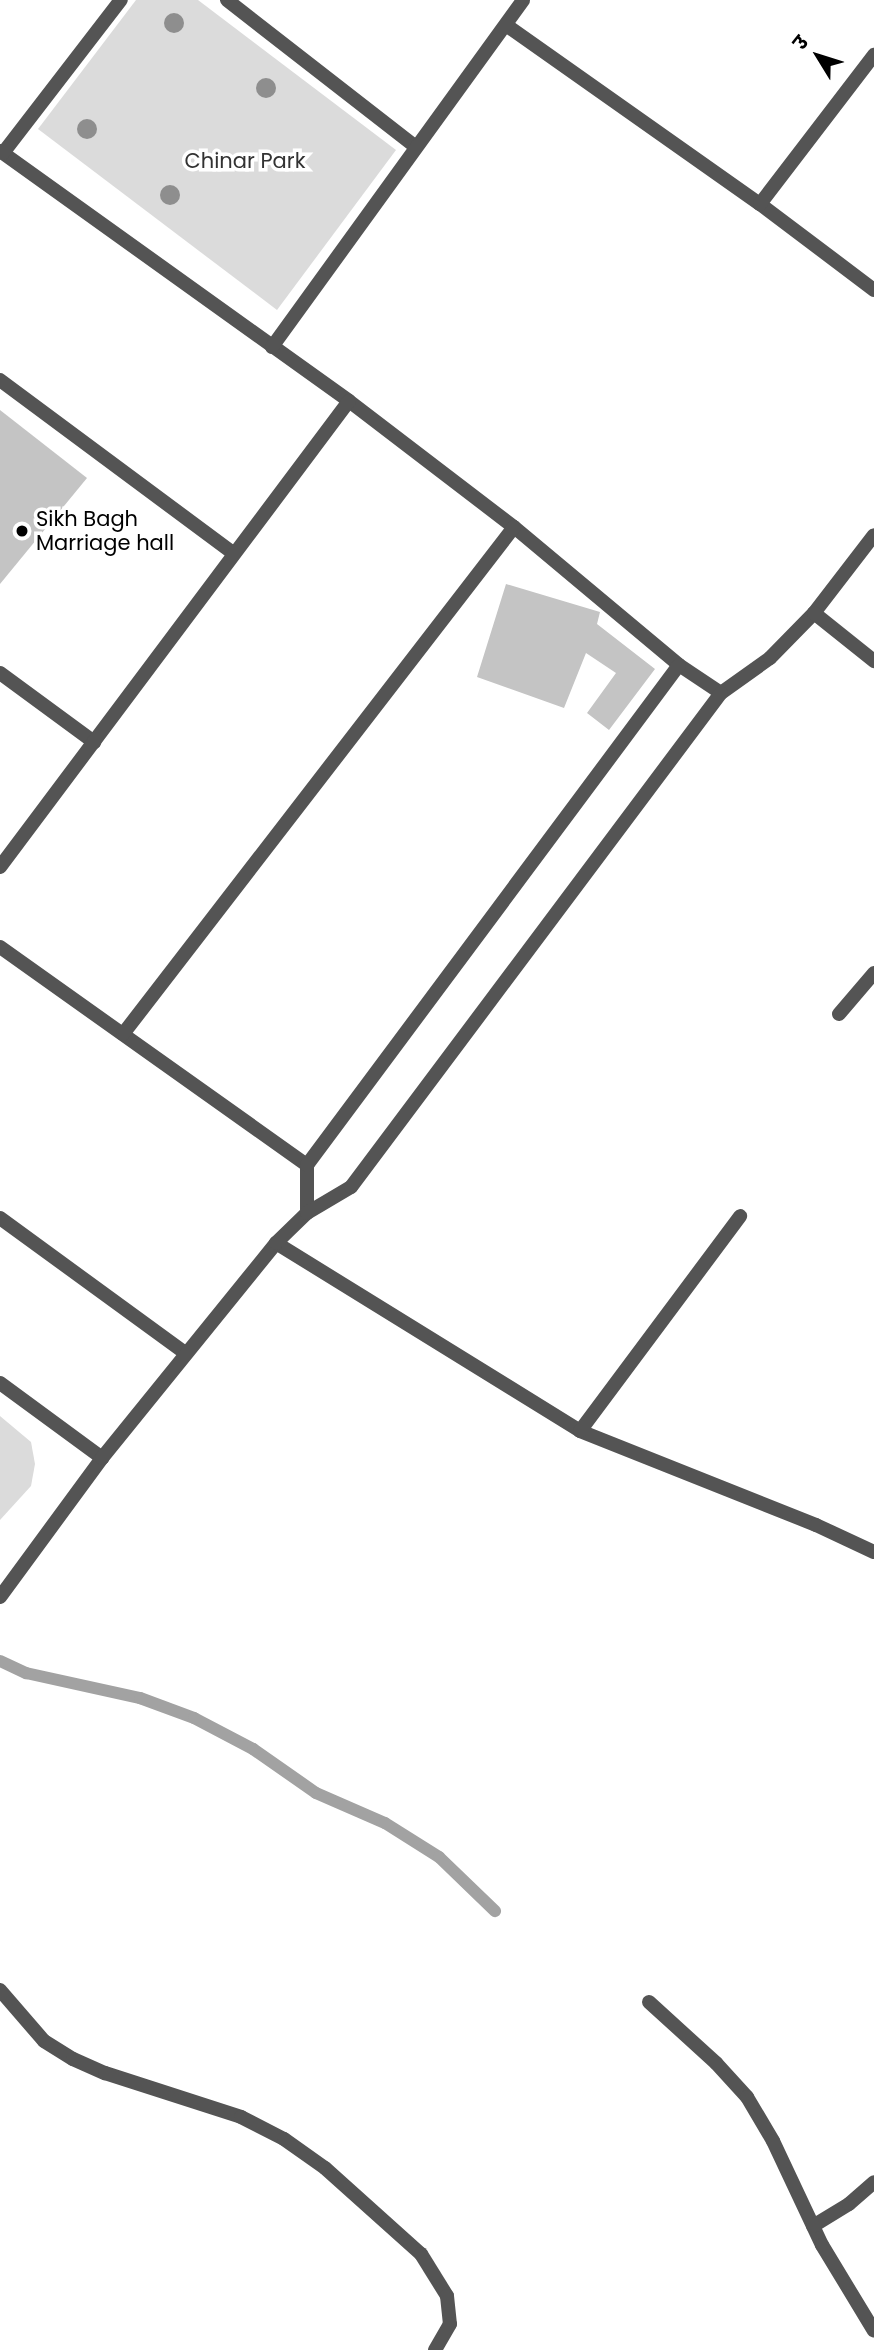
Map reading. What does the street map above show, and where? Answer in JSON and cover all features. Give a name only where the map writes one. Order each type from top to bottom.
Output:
[{"type":"street","points":[[121,0],[2,152],[349,401],[514,527],[679,666],[721,693]]},
{"type":"street","points":[[227,0],[416,146]]},
{"type":"street","points":[[272,347],[523,0]]},
{"type":"street","points":[[506,24],[760,204],[874,289]]},
{"type":"street","points":[[760,204],[874,55]]},
{"type":"street","points":[[0,380],[233,552]]},
{"type":"street","points":[[0,867],[233,552],[349,401]]},
{"type":"street","points":[[123,1034],[514,527]]},
{"type":"street","points":[[0,1597],[102,1458],[276,1243],[307,1213],[351,1187],[721,693],[770,658],[814,612],[874,535]]},
{"type":"street","points":[[814,612],[874,660]]},
{"type":"street","points":[[307,1213],[307,1165],[679,666]]},
{"type":"street","points":[[0,673],[94,742]]},
{"type":"street","points":[[0,947],[307,1165]]},
{"type":"street","points":[[839,1014],[874,973]]},
{"type":"street","points":[[580,1431],[740,1216]]},
{"type":"street","points":[[0,1218],[185,1353]]},
{"type":"street","points":[[276,1243],[580,1431],[872,1547]]},
{"type":"street","points":[[0,1383],[102,1458]]},
{"type":"street","points":[[0,1990],[44,2041],[73,2059],[105,2073],[241,2117],[284,2139],[325,2168],[421,2254],[447,2296],[450,2324],[435,2350]]},
{"type":"street","points":[[649,2002],[716,2063],[747,2097],[773,2141],[813,2226],[874,2331]]},
{"type":"street","points":[[813,2226],[849,2204],[874,2182]]},
{"type":"green space","name":"Chinar Park","points":[[136,0],[198,0],[396,150],[277,310],[38,129]]},
{"type":"green space","points":[[0,1416],[31,1442],[35,1464],[31,1486],[0,1520]]},
{"type":"building","name":"Sikh Bagh Marriage hall","points":[[0,410],[87,478],[0,584]]},
{"type":"building","points":[[506,584],[600,612],[597,624],[655,669],[609,730],[587,713],[616,673],[586,653],[564,708],[477,677]]},
{"type":"waterway","points":[[0,1661],[26,1673],[140,1698],[194,1718],[253,1749],[316,1793],[385,1823],[439,1857],[495,1911]]},
{"type":"place","name":"Sikh Bagh Marriage hall","points":[[22,531]]}]
